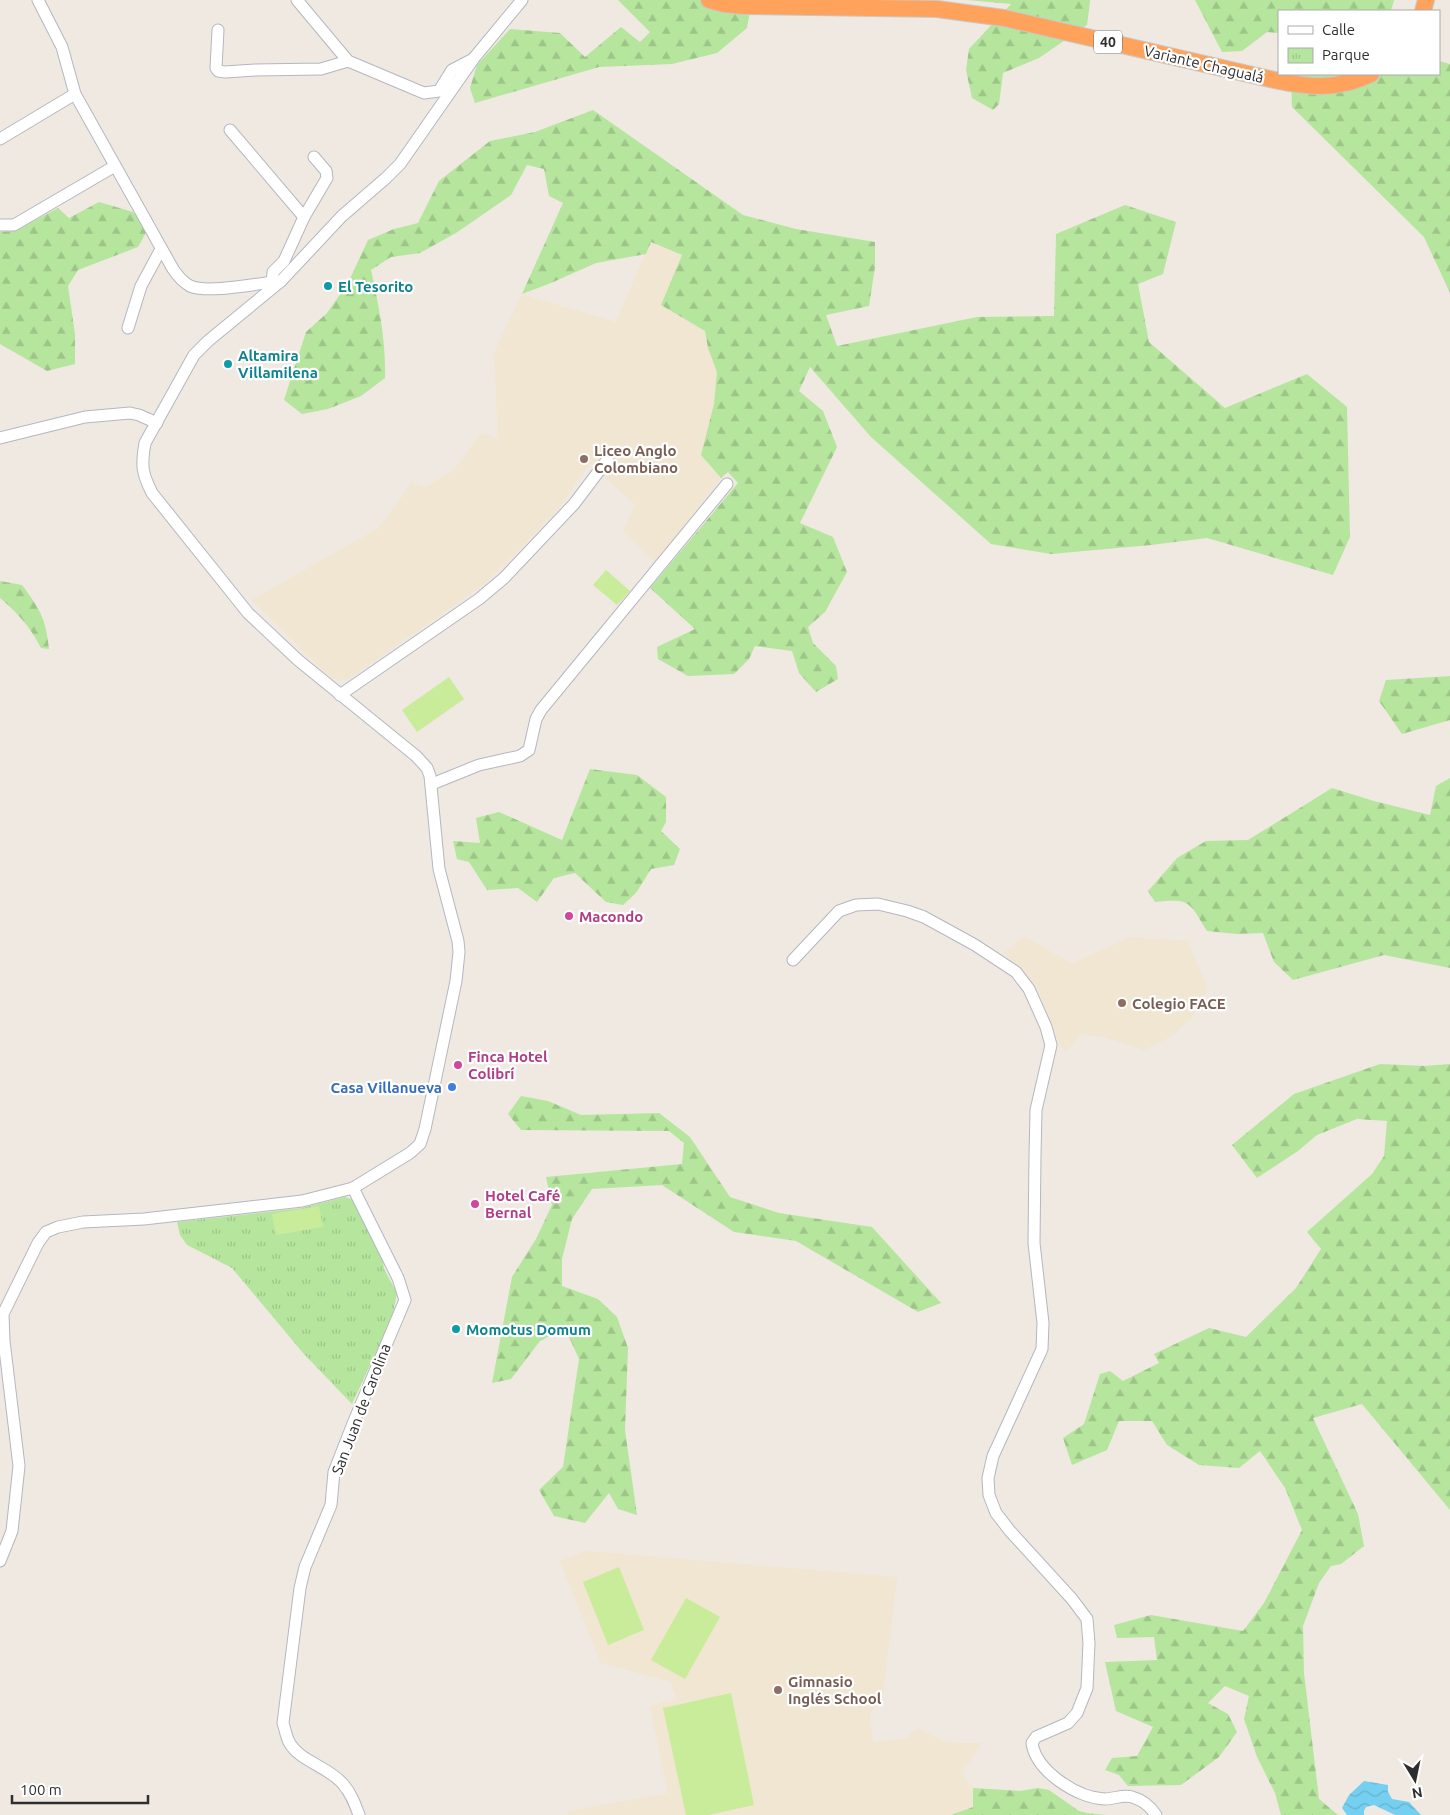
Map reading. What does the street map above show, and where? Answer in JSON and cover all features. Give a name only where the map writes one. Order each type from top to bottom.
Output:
[{"type":"highway","name":"Variante Chagualá","points":[[710,0],[724,4],[744,6],[940,4],[1279,81],[1316,87],[1335,86],[1353,82],[1369,75]]},
{"type":"street","points":[[38,0],[62,47],[75,94],[172,269],[189,285],[200,289],[276,282]]},
{"type":"street","points":[[296,0],[348,61],[424,93],[438,91],[452,70],[474,58]]},
{"type":"street","points":[[0,1561],[12,1531],[19,1466],[4,1342],[3,1314],[38,1243],[46,1232],[83,1222],[144,1219],[302,1201],[353,1188],[410,1154],[420,1144],[425,1129],[456,981],[459,952],[458,941],[439,869],[432,784],[426,768],[416,756],[298,660],[248,612],[152,493],[143,475],[142,459],[145,443],[194,355],[208,341],[266,296],[276,282],[342,216],[400,164],[474,58],[522,0]]},
{"type":"street","points":[[218,30],[216,68],[218,71],[321,69],[348,61]]},
{"type":"street","points":[[0,139],[75,94]]},
{"type":"street","points":[[230,130],[304,217]]},
{"type":"street","points":[[276,282],[273,272],[284,261],[304,217],[327,178],[326,171],[314,157]]},
{"type":"street","points":[[0,225],[14,225],[115,166]]},
{"type":"street","points":[[128,328],[141,286],[161,249]]},
{"type":"street","points":[[0,438],[85,417],[130,413],[140,415],[156,423]]},
{"type":"street","points":[[340,695],[447,622],[504,578],[574,504],[608,459]]},
{"type":"street","points":[[432,784],[479,765],[520,756],[530,750],[536,719],[541,710],[727,484]]},
{"type":"street","points":[[793,960],[838,911],[856,905],[878,904],[907,911],[924,917],[967,940],[1016,972],[1029,989],[1046,1026],[1051,1045],[1036,1110],[1034,1242],[1043,1323],[1042,1348],[993,1456],[988,1478],[989,1495],[996,1513],[1010,1532],[1072,1599],[1087,1619],[1089,1643],[1087,1688],[1077,1713],[1068,1723],[1036,1737],[1032,1743],[1035,1756],[1048,1771],[1066,1786],[1086,1795],[1104,1799],[1130,1796],[1146,1803],[1156,1815]]},
{"type":"street","name":"San Juan de Carolina","points":[[353,1188],[398,1278],[405,1300],[334,1472],[329,1511],[305,1567],[300,1588],[283,1723],[288,1740],[296,1752],[330,1772],[343,1783],[360,1815]]},
{"type":"shaded area","name":"Liceo Anglo Colombiano","points":[[650,242],[682,256],[661,305],[705,331],[708,348],[717,372],[714,404],[701,455],[721,478],[656,563],[623,532],[635,505],[590,463],[560,507],[482,586],[347,680],[332,679],[252,600],[377,529],[397,504],[411,482],[426,487],[454,470],[481,433],[498,439],[494,353],[522,294],[616,322]]},
{"type":"shaded area","name":"Colegio FACE","points":[[1024,936],[1072,964],[1130,937],[1188,941],[1208,989],[1192,1018],[1172,1036],[1144,1050],[1107,1038],[1081,1034],[1067,1051],[1060,1046],[1037,987],[1004,953]]},
{"type":"shaded area","name":"Gimnasio Inglés School","points":[[587,1551],[897,1577],[882,1704],[874,1707],[870,1715],[873,1742],[909,1738],[911,1732],[919,1729],[943,1741],[982,1743],[962,1773],[973,1788],[973,1807],[951,1815],[567,1815],[569,1811],[668,1793],[650,1706],[676,1699],[671,1682],[601,1663],[560,1561]]},
{"type":"green space","points":[[618,0],[752,0],[747,28],[717,53],[672,64],[599,67],[475,103],[470,88],[477,65],[510,29],[560,33],[585,57],[621,27],[640,42],[650,32]]},
{"type":"green space","points":[[967,0],[1090,0],[1090,2],[1087,25],[1039,58],[1003,73],[999,104],[993,110],[972,98],[966,70],[969,49],[1011,4]]},
{"type":"green space","points":[[1195,0],[1394,0],[1391,10],[1278,10],[1278,33],[1267,32],[1242,51],[1222,52]]},
{"type":"green space","points":[[1440,61],[1450,64],[1450,293],[1424,237],[1292,107],[1291,75],[1440,75]]},
{"type":"green space","points":[[593,110],[743,215],[796,229],[875,242],[875,267],[869,306],[826,315],[837,346],[977,317],[1054,316],[1056,234],[1125,205],[1176,222],[1163,274],[1138,284],[1149,342],[1225,408],[1307,374],[1347,407],[1350,537],[1333,575],[1207,538],[1051,554],[991,544],[871,437],[810,367],[799,391],[823,411],[837,447],[800,523],[833,537],[847,572],[825,612],[808,627],[813,643],[836,666],[838,679],[816,692],[799,673],[792,651],[755,646],[749,659],[734,674],[688,676],[658,659],[657,647],[695,629],[650,588],[738,483],[728,472],[721,478],[701,455],[714,404],[717,372],[708,348],[705,331],[661,305],[682,255],[651,242],[646,254],[596,263],[522,294],[563,203],[549,196],[544,169],[527,165],[511,195],[456,233],[420,253],[391,257],[371,270],[383,337],[385,378],[361,396],[328,409],[302,414],[284,400],[306,332],[327,313],[348,283],[368,240],[394,229],[418,223],[439,181],[490,141],[535,132]]},
{"type":"green space","points":[[99,202],[133,212],[148,229],[138,247],[78,270],[68,286],[75,334],[75,364],[47,371],[0,344],[0,232],[15,231],[58,208],[69,218]]},
{"type":"green space","points":[[606,570],[630,591],[617,605],[593,585]]},
{"type":"green space","points":[[0,581],[22,585],[28,593],[38,608],[44,622],[49,649],[41,648],[23,621],[0,598]]},
{"type":"green space","points":[[1450,676],[1450,720],[1402,734],[1379,701],[1386,680]]},
{"type":"green space","points":[[449,677],[464,699],[417,732],[402,710]]},
{"type":"green space","points":[[590,769],[637,775],[666,797],[666,822],[661,831],[680,849],[674,865],[651,869],[636,893],[623,905],[606,902],[575,873],[554,878],[537,902],[518,888],[487,890],[469,862],[457,859],[453,841],[480,843],[476,818],[499,812],[562,840]]},
{"type":"green space","points":[[1450,778],[1450,968],[1384,955],[1293,980],[1274,962],[1263,933],[1237,934],[1207,931],[1188,904],[1176,901],[1155,902],[1148,891],[1177,858],[1206,841],[1248,840],[1332,788],[1430,815],[1436,786]]},
{"type":"green space","points":[[1380,1064],[1425,1066],[1450,1064],[1450,1510],[1362,1404],[1313,1418],[1358,1514],[1364,1546],[1341,1564],[1331,1566],[1319,1583],[1303,1626],[1304,1673],[1319,1799],[1338,1815],[1281,1815],[1275,1793],[1257,1757],[1244,1719],[1249,1696],[1225,1686],[1208,1703],[1228,1714],[1237,1732],[1219,1757],[1181,1785],[1128,1786],[1119,1775],[1105,1770],[1112,1758],[1137,1756],[1153,1727],[1116,1711],[1105,1662],[1157,1660],[1154,1637],[1117,1638],[1114,1625],[1151,1615],[1243,1631],[1264,1603],[1302,1530],[1285,1488],[1260,1451],[1239,1468],[1199,1465],[1167,1445],[1152,1421],[1119,1421],[1107,1450],[1072,1465],[1063,1438],[1084,1424],[1100,1374],[1110,1371],[1123,1381],[1159,1363],[1154,1354],[1209,1328],[1246,1337],[1296,1288],[1321,1249],[1307,1232],[1372,1174],[1384,1156],[1387,1121],[1357,1119],[1317,1135],[1298,1151],[1257,1178],[1232,1145],[1294,1094]]},
{"type":"green space","points":[[521,1096],[548,1101],[581,1115],[659,1113],[690,1137],[730,1197],[779,1213],[872,1227],[941,1303],[918,1312],[796,1241],[734,1232],[662,1185],[592,1189],[572,1219],[562,1259],[562,1286],[598,1299],[617,1317],[628,1348],[625,1430],[637,1515],[618,1509],[609,1493],[585,1523],[554,1516],[539,1490],[563,1467],[579,1359],[565,1328],[540,1341],[511,1379],[492,1383],[512,1277],[536,1239],[552,1205],[546,1177],[682,1164],[684,1143],[669,1131],[521,1130],[508,1114]]},
{"type":"green space","points":[[345,1197],[354,1200],[383,1261],[384,1269],[397,1293],[392,1318],[352,1404],[303,1353],[232,1268],[187,1245],[180,1235],[177,1222],[302,1208]]},
{"type":"green space","points":[[319,1206],[323,1227],[276,1235],[272,1214]]},
{"type":"green space","points":[[619,1567],[644,1630],[608,1645],[583,1582]]},
{"type":"green space","points":[[686,1598],[720,1617],[685,1679],[651,1660]]},
{"type":"green space","points":[[731,1693],[754,1805],[708,1815],[686,1815],[663,1708]]},
{"type":"green space","points":[[973,1788],[1020,1791],[1038,1788],[1049,1790],[1079,1811],[1106,1815],[951,1815],[973,1807]]},
{"type":"water","points":[[1364,1781],[1388,1785],[1388,1792],[1392,1799],[1409,1802],[1421,1815],[1395,1815],[1374,1805],[1366,1807],[1364,1815],[1347,1815],[1342,1808],[1349,1795]]},
{"type":"place","name":"El Tesorito","points":[[328,286]]},
{"type":"place","name":"Altamira Villamilena","points":[[228,364]]},
{"type":"place","name":"Liceo Anglo Colombiano","points":[[584,459]]},
{"type":"place","name":"Macondo","points":[[569,916]]},
{"type":"place","name":"Colegio FACE","points":[[1122,1003]]},
{"type":"place","name":"Finca Hotel Colibrí","points":[[458,1065]]},
{"type":"place","name":"Casa Villanueva","points":[[452,1087]]},
{"type":"place","name":"Hotel Café Bernal","points":[[475,1204]]},
{"type":"place","name":"Momotus Domum","points":[[456,1329]]},
{"type":"place","name":"Gimnasio Inglés School","points":[[778,1690]]}]
